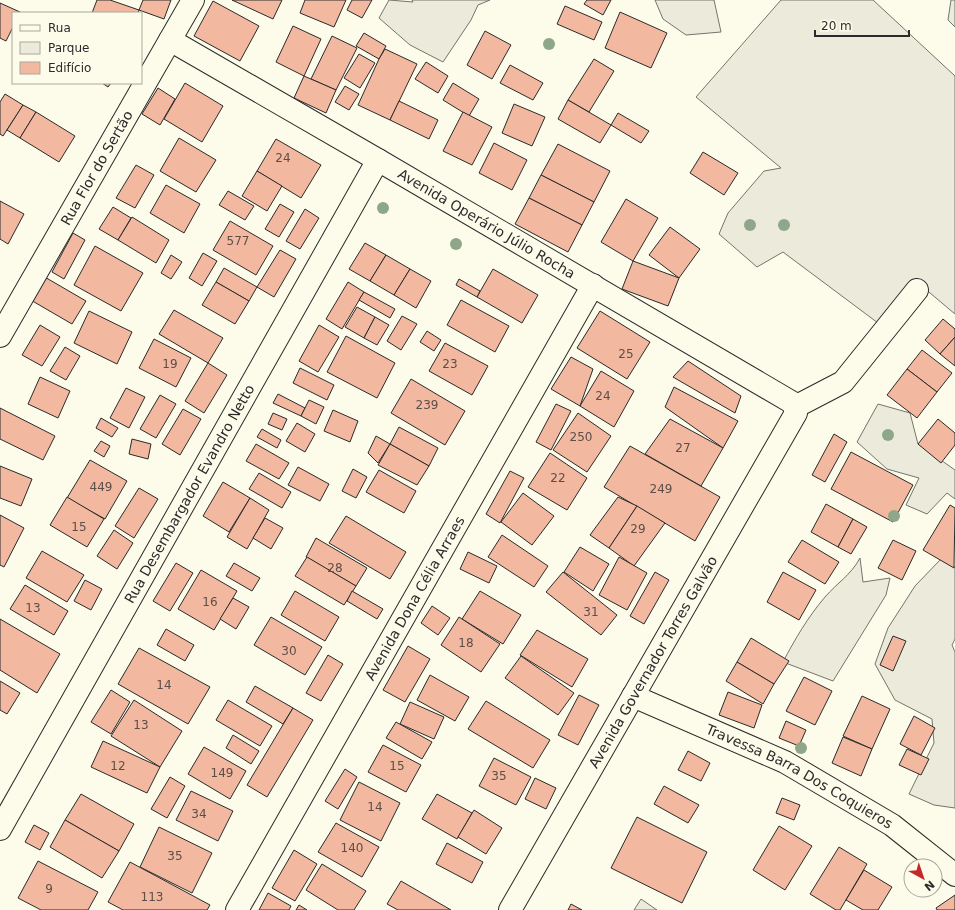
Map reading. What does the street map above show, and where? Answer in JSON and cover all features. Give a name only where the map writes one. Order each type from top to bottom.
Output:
[{"type":"street","name":"Rua Flor do Sertão","points":[[0,336],[194,0]]},
{"type":"street","name":"Avenida Operário Júlio Rocha","points":[[170,40],[593,285],[793,403],[796,410]]},
{"type":"street","name":"Rua Desembargador Evandro Netto","points":[[0,828],[378,160]]},
{"type":"street","name":"Avenida Dona Célia Arraes","points":[[237,910],[593,285]]},
{"type":"street","points":[[796,410],[843,382],[917,290]]},
{"type":"street","name":"Avenida Governador Torres Galvão","points":[[510,910],[796,410]]},
{"type":"street","name":"Travessa Barra Dos Coquieros","points":[[633,696],[785,762],[892,825],[951,870]]},
{"type":"green space","points":[[389,0],[413,2],[412,0],[490,0],[478,5],[471,20],[443,62],[410,45],[379,18]]},
{"type":"green space","points":[[655,0],[714,0],[721,32],[686,35],[663,19]]},
{"type":"green space","points":[[781,0],[873,0],[955,76],[955,314],[917,282],[882,326],[783,252],[757,267],[719,234],[728,213],[764,171],[781,168],[696,97]]},
{"type":"green space","points":[[951,0],[955,0],[955,27],[948,20]]},
{"type":"green space","points":[[878,404],[910,413],[918,444],[955,470],[955,499],[947,493],[927,514],[906,505],[919,478],[887,469],[857,442]]},
{"type":"green space","points":[[860,558],[863,582],[890,578],[886,595],[833,681],[783,662],[813,612],[825,597],[844,579]]},
{"type":"green space","points":[[941,559],[955,567],[955,639],[952,645],[955,652],[955,808],[934,805],[909,794],[934,743],[932,719],[895,700],[875,664],[888,628],[915,586]]},
{"type":"green space","points":[[641,899],[657,910],[634,910]]},
{"type":"building","points":[[97,0],[110,0],[139,10],[138,12],[92,12]]},
{"type":"building","points":[[143,0],[171,0],[164,19],[139,10]]},
{"type":"building","points":[[232,0],[282,0],[273,19]]},
{"type":"building","points":[[305,0],[346,0],[334,27],[300,13]]},
{"type":"building","points":[[352,0],[372,0],[362,18],[347,10]]},
{"type":"building","points":[[587,0],[611,0],[603,15],[584,4]]},
{"type":"building","points":[[213,1],[259,26],[240,61],[194,36]]},
{"type":"building","points":[[0,3],[20,12],[12,12],[12,29],[6,41],[0,38]]},
{"type":"building","points":[[565,6],[602,22],[594,40],[557,24]]},
{"type":"building","points":[[620,12],[667,33],[651,68],[605,48]]},
{"type":"building","points":[[293,26],[321,39],[304,76],[276,62]]},
{"type":"building","points":[[485,31],[511,45],[492,79],[467,65]]},
{"type":"building","points":[[364,33],[386,46],[379,59],[356,46]]},
{"type":"building","points":[[332,36],[357,48],[336,90],[311,79]]},
{"type":"building","points":[[385,49],[417,64],[390,120],[358,105]]},
{"type":"building","points":[[359,54],[375,63],[360,88],[344,78]]},
{"type":"building","points":[[594,59],[614,71],[589,112],[568,100]]},
{"type":"building","points":[[426,62],[448,76],[438,93],[415,79]]},
{"type":"building","points":[[510,65],[543,83],[533,100],[500,83]]},
{"type":"building","points":[[304,76],[336,90],[326,113],[294,98]]},
{"type":"building","points":[[185,83],[223,106],[202,142],[164,119]]},
{"type":"building","points":[[453,83],[479,99],[469,116],[443,100]]},
{"type":"building","points":[[104,84],[110,84],[108,87]]},
{"type":"building","points":[[345,86],[359,94],[349,110],[335,102]]},
{"type":"building","points":[[158,88],[175,99],[160,125],[142,114]]},
{"type":"building","points":[[5,94],[23,105],[3,136],[0,134],[0,102]]},
{"type":"building","points":[[568,100],[611,125],[600,143],[558,119]]},
{"type":"building","points":[[399,101],[438,120],[429,139],[390,120]]},
{"type":"building","points":[[514,104],[545,117],[532,146],[502,133]]},
{"type":"building","points":[[23,105],[36,112],[20,138],[7,130]]},
{"type":"building","points":[[36,112],[75,136],[59,162],[20,138]]},
{"type":"building","points":[[463,112],[492,127],[472,165],[443,151]]},
{"type":"building","points":[[618,113],[649,131],[641,143],[611,125]]},
{"type":"building","points":[[179,138],[216,160],[196,192],[160,171]]},
{"type":"building","points":[[276,139],[321,165],[301,198],[257,171]]},
{"type":"building","points":[[494,143],[527,160],[512,190],[479,173]]},
{"type":"building","points":[[558,144],[610,171],[594,202],[541,175]]},
{"type":"building","points":[[703,152],[738,173],[724,195],[690,173]]},
{"type":"building","points":[[136,165],[154,175],[135,208],[116,198]]},
{"type":"building","points":[[257,171],[282,186],[267,211],[242,196]]},
{"type":"building","points":[[541,175],[594,202],[582,225],[529,198]]},
{"type":"building","points":[[166,185],[200,204],[184,233],[150,213]]},
{"type":"building","points":[[228,191],[254,206],[245,220],[219,205]]},
{"type":"building","points":[[529,198],[582,225],[568,252],[515,224]]},
{"type":"building","points":[[626,199],[658,218],[633,261],[601,242]]},
{"type":"building","points":[[0,201],[24,214],[8,244],[0,239]]},
{"type":"building","points":[[280,204],[294,212],[279,237],[265,229]]},
{"type":"building","points":[[113,207],[131,218],[118,240],[99,229]]},
{"type":"building","points":[[305,209],[319,218],[300,249],[286,241]]},
{"type":"building","points":[[132,217],[169,240],[156,263],[118,240]]},
{"type":"building","points":[[230,221],[273,246],[256,275],[213,250]]},
{"type":"building","points":[[670,227],[700,249],[679,278],[649,255]]},
{"type":"building","points":[[73,233],[85,240],[64,279],[52,272]]},
{"type":"building","points":[[365,243],[386,255],[370,281],[349,269]]},
{"type":"building","points":[[95,246],[143,273],[121,311],[74,285]]},
{"type":"building","points":[[280,250],[296,259],[274,297],[257,287]]},
{"type":"building","points":[[203,253],[217,261],[202,286],[189,278]]},
{"type":"building","points":[[171,255],[182,262],[171,279],[161,273]]},
{"type":"building","points":[[386,255],[410,269],[394,295],[370,281]]},
{"type":"building","points":[[633,261],[679,278],[668,306],[622,289]]},
{"type":"building","points":[[224,268],[257,287],[249,301],[216,282]]},
{"type":"building","points":[[410,269],[431,281],[416,308],[394,295]]},
{"type":"building","points":[[493,269],[538,295],[522,323],[477,297]]},
{"type":"building","points":[[43,276],[86,301],[72,324],[29,299]]},
{"type":"building","points":[[459,279],[480,291],[477,297],[456,285]]},
{"type":"building","points":[[216,282],[249,301],[235,324],[202,305]]},
{"type":"building","points":[[348,282],[364,292],[342,329],[326,319]]},
{"type":"building","points":[[364,292],[395,309],[390,318],[359,300]]},
{"type":"building","points":[[461,300],[509,326],[495,352],[447,325]]},
{"type":"building","points":[[357,307],[375,317],[364,338],[345,327]]},
{"type":"building","points":[[174,310],[223,338],[208,363],[159,334]]},
{"type":"building","points":[[89,311],[132,332],[117,364],[74,343]]},
{"type":"building","points":[[600,311],[650,342],[627,379],[577,348]]},
{"type":"building","points":[[402,316],[417,324],[401,350],[387,341]]},
{"type":"building","points":[[375,317],[389,325],[377,345],[364,338]]},
{"type":"building","points":[[943,319],[955,329],[955,337],[940,354],[925,340]]},
{"type":"building","points":[[40,325],[60,337],[42,366],[22,355]]},
{"type":"building","points":[[319,325],[339,337],[318,372],[299,361]]},
{"type":"building","points":[[427,331],[441,340],[434,351],[420,342]]},
{"type":"building","points":[[346,336],[395,363],[377,398],[327,372]]},
{"type":"building","points":[[955,337],[955,366],[940,354]]},
{"type":"building","points":[[154,339],[191,358],[176,387],[139,368]]},
{"type":"building","points":[[445,343],[488,366],[472,395],[429,371]]},
{"type":"building","points":[[65,347],[80,356],[66,380],[50,371]]},
{"type":"building","points":[[922,350],[952,373],[937,392],[907,369]]},
{"type":"building","points":[[571,357],[593,369],[580,406],[551,389]]},
{"type":"building","points":[[688,361],[741,396],[735,413],[673,377]]},
{"type":"building","points":[[208,363],[227,375],[204,413],[185,401]]},
{"type":"building","points":[[300,368],[334,385],[327,400],[293,383]]},
{"type":"building","points":[[907,369],[937,392],[917,418],[887,395]]},
{"type":"building","points":[[601,371],[634,391],[614,427],[580,406]]},
{"type":"building","points":[[40,377],[70,391],[58,418],[28,404]]},
{"type":"building","points":[[411,379],[465,411],[445,445],[391,413]]},
{"type":"building","points":[[674,387],[738,421],[723,448],[665,407]]},
{"type":"building","points":[[126,388],[145,397],[129,428],[110,418]]},
{"type":"building","points":[[278,394],[305,408],[301,416],[273,403]]},
{"type":"building","points":[[160,395],[176,404],[156,438],[140,429]]},
{"type":"building","points":[[309,400],[324,407],[316,424],[301,416]]},
{"type":"building","points":[[556,404],[571,411],[551,450],[536,442]]},
{"type":"building","points":[[0,408],[55,436],[43,460],[0,439]]},
{"type":"building","points":[[183,409],[201,419],[180,455],[162,444]]},
{"type":"building","points":[[333,410],[358,421],[350,442],[324,431]]},
{"type":"building","points":[[273,413],[287,419],[282,430],[268,424]]},
{"type":"building","points":[[578,413],[611,436],[587,472],[553,450]]},
{"type":"building","points":[[101,418],[118,428],[112,437],[96,428]]},
{"type":"building","points":[[670,419],[723,448],[701,486],[645,454]]},
{"type":"building","points":[[938,419],[955,433],[955,445],[941,463],[918,444]]},
{"type":"building","points":[[297,423],[315,434],[305,452],[286,441]]},
{"type":"building","points":[[399,427],[438,448],[429,466],[390,444]]},
{"type":"building","points":[[262,429],[281,440],[277,448],[257,437]]},
{"type":"building","points":[[834,434],[847,442],[825,482],[812,475]]},
{"type":"building","points":[[376,436],[390,444],[378,463],[368,453]]},
{"type":"building","points":[[132,439],[151,444],[148,459],[129,454]]},
{"type":"building","points":[[101,441],[110,446],[104,457],[94,451]]},
{"type":"building","points":[[256,444],[289,463],[279,479],[246,461]]},
{"type":"building","points":[[390,444],[429,466],[417,485],[378,465]]},
{"type":"building","points":[[630,446],[720,497],[695,541],[604,487]]},
{"type":"building","points":[[851,452],[913,485],[893,522],[831,489]]},
{"type":"building","points":[[550,453],[587,478],[567,510],[528,487]]},
{"type":"building","points":[[90,460],[127,481],[105,519],[67,498]]},
{"type":"building","points":[[0,466],[32,479],[21,506],[0,498]]},
{"type":"building","points":[[298,467],[329,484],[320,501],[288,485]]},
{"type":"building","points":[[353,469],[367,477],[356,498],[342,491]]},
{"type":"building","points":[[379,470],[416,491],[404,513],[366,492]]},
{"type":"building","points":[[510,471],[524,478],[500,523],[486,514]]},
{"type":"building","points":[[259,473],[291,492],[282,508],[249,489]]},
{"type":"building","points":[[223,482],[250,498],[229,532],[203,516]]},
{"type":"building","points":[[139,488],[158,499],[134,538],[115,526]]},
{"type":"building","points":[[523,493],[554,516],[532,545],[501,522]]},
{"type":"building","points":[[67,497],[104,519],[87,547],[50,525]]},
{"type":"building","points":[[618,497],[637,506],[609,548],[590,535]]},
{"type":"building","points":[[250,498],[269,510],[247,549],[227,537]]},
{"type":"building","points":[[826,504],[853,519],[838,547],[811,532]]},
{"type":"building","points":[[950,505],[955,508],[954,568],[923,550]]},
{"type":"building","points":[[637,506],[665,523],[634,566],[609,548]]},
{"type":"building","points":[[0,515],[24,528],[4,567],[0,565]]},
{"type":"building","points":[[346,516],[406,552],[390,579],[329,543]]},
{"type":"building","points":[[265,518],[283,528],[271,549],[253,538]]},
{"type":"building","points":[[853,519],[867,527],[851,554],[838,547]]},
{"type":"building","points":[[114,530],[133,543],[117,569],[97,556]]},
{"type":"building","points":[[502,535],[548,566],[534,587],[488,557]]},
{"type":"building","points":[[316,538],[367,568],[356,586],[306,557]]},
{"type":"building","points":[[802,540],[839,562],[825,584],[788,562]]},
{"type":"building","points":[[893,540],[916,551],[902,580],[878,568]]},
{"type":"building","points":[[580,547],[609,564],[593,591],[564,572]]},
{"type":"building","points":[[42,551],[84,575],[67,602],[26,578]]},
{"type":"building","points":[[468,552],[497,566],[489,583],[460,569]]},
{"type":"building","points":[[307,557],[356,586],[344,605],[295,576]]},
{"type":"building","points":[[619,557],[647,573],[627,610],[599,595]]},
{"type":"building","points":[[176,563],[193,573],[170,611],[153,601]]},
{"type":"building","points":[[234,563],[260,578],[252,591],[226,576]]},
{"type":"building","points":[[201,570],[237,591],[214,630],[178,609]]},
{"type":"building","points":[[563,572],[617,615],[601,635],[546,592]]},
{"type":"building","points":[[655,572],[669,580],[644,624],[630,616]]},
{"type":"building","points":[[783,572],[816,590],[799,620],[767,602]]},
{"type":"building","points":[[85,580],[102,589],[91,610],[74,601]]},
{"type":"building","points":[[25,585],[68,611],[54,635],[10,609]]},
{"type":"building","points":[[295,591],[339,617],[325,641],[281,615]]},
{"type":"building","points":[[352,591],[383,609],[377,619],[347,601]]},
{"type":"building","points":[[480,591],[521,615],[503,644],[462,619]]},
{"type":"building","points":[[233,598],[249,607],[236,629],[220,619]]},
{"type":"building","points":[[432,606],[450,618],[438,635],[421,623]]},
{"type":"building","points":[[271,617],[322,647],[305,675],[254,645]]},
{"type":"building","points":[[459,617],[500,644],[481,672],[441,645]]},
{"type":"building","points":[[0,619],[60,654],[37,693],[0,670]]},
{"type":"building","points":[[166,629],[194,645],[185,661],[157,645]]},
{"type":"building","points":[[537,630],[588,659],[572,687],[520,655]]},
{"type":"building","points":[[893,636],[906,641],[893,671],[880,665]]},
{"type":"building","points":[[751,638],[789,661],[774,684],[737,662]]},
{"type":"building","points":[[408,646],[430,659],[405,702],[383,690]]},
{"type":"building","points":[[139,648],[210,687],[188,724],[118,684]]},
{"type":"building","points":[[328,655],[343,664],[321,701],[306,693]]},
{"type":"building","points":[[521,656],[574,693],[558,715],[505,678]]},
{"type":"building","points":[[737,662],[774,684],[763,704],[726,681]]},
{"type":"building","points":[[430,675],[469,697],[455,721],[417,700]]},
{"type":"building","points":[[804,677],[832,691],[815,725],[786,711]]},
{"type":"building","points":[[0,681],[20,693],[7,714],[0,710]]},
{"type":"building","points":[[255,686],[293,708],[283,724],[246,702]]},
{"type":"building","points":[[111,690],[130,702],[111,734],[91,722]]},
{"type":"building","points":[[728,692],[762,705],[754,728],[719,715]]},
{"type":"building","points":[[579,695],[599,705],[578,745],[558,735]]},
{"type":"building","points":[[862,696],[890,709],[872,749],[843,736]]},
{"type":"building","points":[[134,700],[182,731],[160,767],[111,736]]},
{"type":"building","points":[[228,700],[272,726],[260,746],[216,720]]},
{"type":"building","points":[[486,701],[550,740],[533,768],[468,729]]},
{"type":"building","points":[[410,702],[444,717],[434,739],[400,724]]},
{"type":"building","points":[[293,708],[313,720],[267,797],[247,785]]},
{"type":"building","points":[[914,716],[935,728],[921,755],[900,744]]},
{"type":"building","points":[[786,721],[806,730],[799,746],[779,738]]},
{"type":"building","points":[[396,722],[432,742],[422,759],[386,738]]},
{"type":"building","points":[[233,735],[259,751],[251,764],[226,748]]},
{"type":"building","points":[[843,737],[872,749],[861,776],[832,763]]},
{"type":"building","points":[[103,741],[160,767],[147,793],[91,767]]},
{"type":"building","points":[[383,745],[421,765],[406,792],[368,772]]},
{"type":"building","points":[[204,747],[246,771],[230,799],[188,774]]},
{"type":"building","points":[[907,749],[929,759],[921,775],[899,765]]},
{"type":"building","points":[[688,751],[710,763],[701,781],[678,770]]},
{"type":"building","points":[[494,758],[531,777],[516,805],[479,786]]},
{"type":"building","points":[[345,769],[357,777],[338,809],[325,801]]},
{"type":"building","points":[[170,777],[185,786],[167,818],[151,809]]},
{"type":"building","points":[[535,778],[556,788],[546,809],[525,799]]},
{"type":"building","points":[[359,782],[400,803],[381,841],[340,820]]},
{"type":"building","points":[[664,786],[699,805],[688,823],[654,804]]},
{"type":"building","points":[[191,791],[233,811],[218,841],[176,820]]},
{"type":"building","points":[[81,794],[134,824],[119,851],[65,820]]},
{"type":"building","points":[[437,794],[472,813],[457,839],[422,819]]},
{"type":"building","points":[[782,798],[800,805],[794,820],[776,813]]},
{"type":"building","points":[[474,810],[502,828],[486,854],[458,837]]},
{"type":"building","points":[[637,817],[707,852],[682,903],[611,868]]},
{"type":"building","points":[[65,820],[119,851],[102,878],[50,847]]},
{"type":"building","points":[[336,823],[379,847],[362,877],[318,852]]},
{"type":"building","points":[[34,825],[49,833],[40,850],[25,842]]},
{"type":"building","points":[[779,826],[812,846],[785,890],[753,870]]},
{"type":"building","points":[[159,827],[212,853],[192,893],[140,867]]},
{"type":"building","points":[[447,843],[483,862],[472,883],[436,864]]},
{"type":"building","points":[[839,847],[867,864],[840,910],[836,910],[810,894]]},
{"type":"building","points":[[294,850],[317,864],[295,901],[272,888]]},
{"type":"building","points":[[38,861],[98,892],[88,910],[41,910],[18,898]]},
{"type":"building","points":[[130,862],[210,905],[207,910],[123,910],[108,902]]},
{"type":"building","points":[[322,864],[366,891],[354,910],[338,910],[306,890]]},
{"type":"building","points":[[864,870],[892,887],[878,910],[863,910],[846,900]]},
{"type":"building","points":[[401,881],[451,910],[398,910],[387,904]]},
{"type":"building","points":[[268,893],[291,906],[289,910],[259,910]]},
{"type":"building","points":[[955,895],[955,910],[937,910],[936,908]]},
{"type":"building","points":[[571,904],[582,910],[568,910]]},
{"type":"building","points":[[299,905],[307,910],[296,910]]}]
